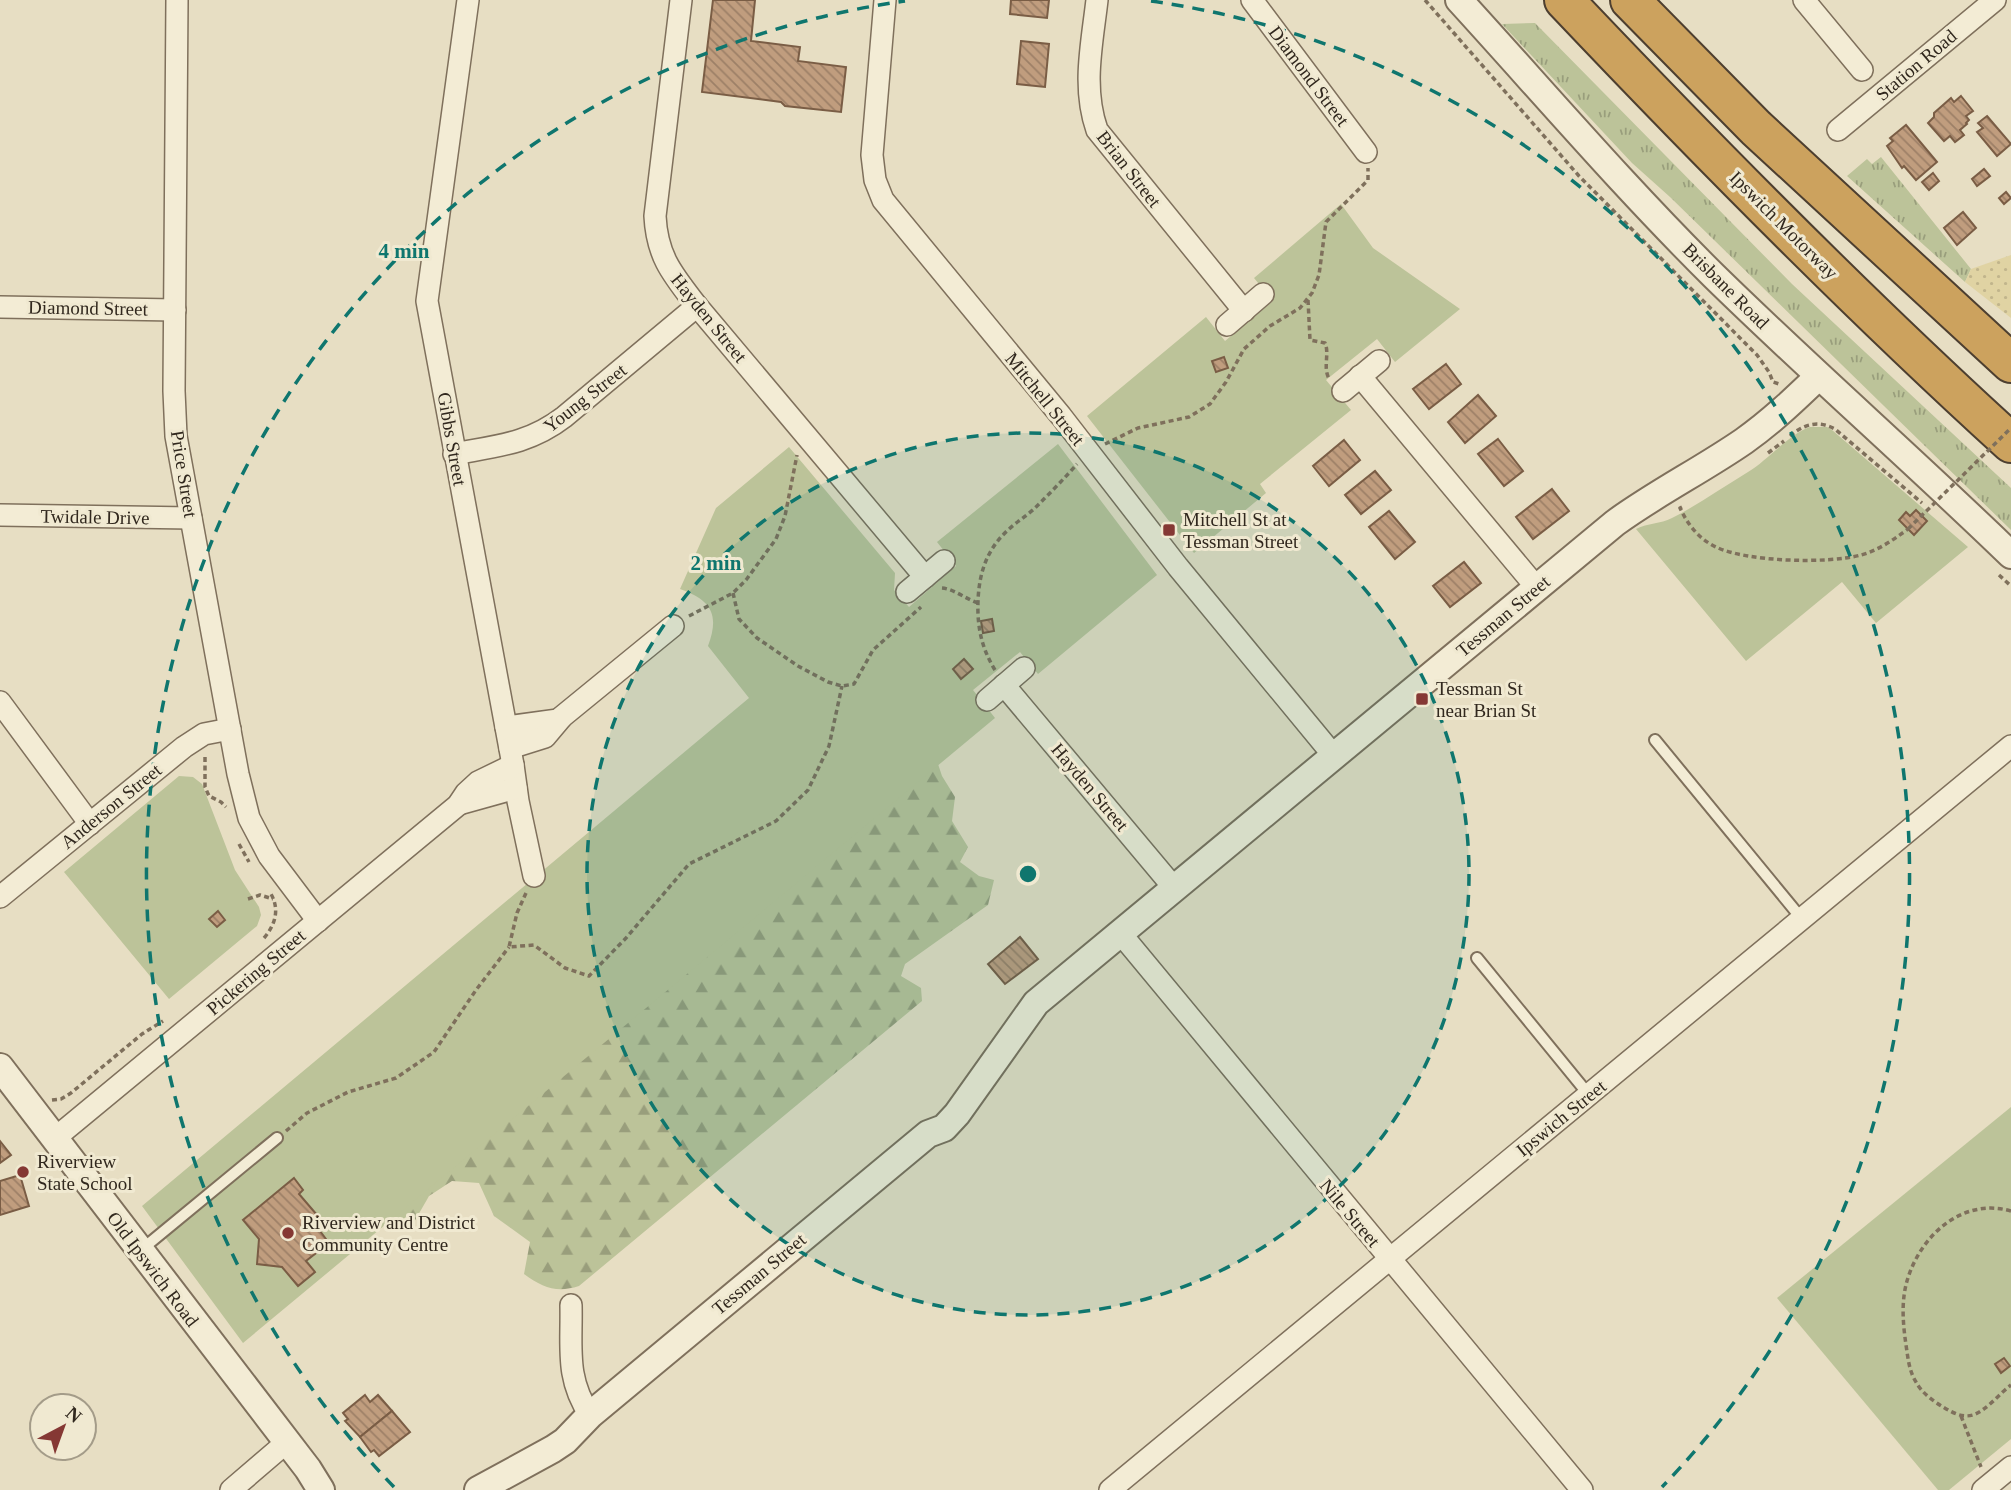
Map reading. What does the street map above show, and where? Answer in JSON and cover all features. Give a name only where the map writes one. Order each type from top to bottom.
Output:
[{"type":"highway","name":"Ipswich Motorway","points":[[1564,0],[1728,170],[1862,303],[2011,443]]},
{"type":"highway","points":[[1630,0],[1756,128],[2011,363]]},
{"type":"street","name":"Price Street","points":[[177,0],[174,391],[176,436],[238,774],[249,818],[269,856],[318,921]]},
{"type":"street","name":"Gibbs Street","points":[[468,0],[427,301],[534,876]]},
{"type":"street","name":"Hayden Street","points":[[681,0],[655,216],[663,259],[697,306],[929,585]]},
{"type":"street","name":"Mitchell Street","points":[[886,0],[872,155],[875,180],[883,200],[1061,416],[1178,567],[1334,756]]},
{"type":"street","name":"Brian Street","points":[[1097,0],[1087,80],[1088,98],[1097,130],[1244,311]]},
{"type":"street","name":"Diamond Street","points":[[1252,0],[1366,152]]},
{"type":"street","name":"Brisbane Road","points":[[1459,0],[1712,274],[1818,376],[2001,561]]},
{"type":"street","points":[[1804,0],[1862,70]]},
{"type":"street","name":"Station Road","points":[[1838,130],[1995,0]]},
{"type":"street","points":[[1227,325],[1264,295]]},
{"type":"street","name":"Young Street","points":[[454,454],[520,441],[542,433],[697,306]]},
{"type":"street","name":"Diamond Street","points":[[0,307],[175,310]]},
{"type":"street","points":[[1343,391],[1379,360]]},
{"type":"street","points":[[1360,376],[1537,588]]},
{"type":"street","name":"Tessman Street","points":[[478,1490],[565,1441],[590,1415],[928,1134],[944,1128],[957,1114],[1036,1003],[1648,499],[1726,453],[1759,429],[1818,376]]},
{"type":"street","name":"Twidale Drive","points":[[0,515],[191,518]]},
{"type":"street","points":[[916,597],[929,585],[944,561]]},
{"type":"street","name":"Pickering Street","points":[[54,1139],[458,804],[510,747],[562,717],[673,626]]},
{"type":"street","points":[[987,700],[1024,668]]},
{"type":"street","name":"Hayden Street","points":[[1004,685],[1175,889]]},
{"type":"street","points":[[0,702],[90,824]]},
{"type":"street","name":"Anderson Street","points":[[0,897],[184,747],[204,734],[230,729]]},
{"type":"street","name":"Ipswich Street","points":[[1110,1490],[2011,746]]},
{"type":"street","name":"Pickering Street","points":[[458,804],[516,788]]},
{"type":"street","name":"Nile Street","points":[[1121,934],[1582,1490]]},
{"type":"street","name":"Old Ipswich Road","points":[[0,1067],[314,1479],[330,1490]]},
{"type":"street","points":[[571,1305],[573,1384],[590,1415]]},
{"type":"street","name":"Tessman Street","points":[[458,1490],[590,1415]]},
{"type":"street","points":[[230,1490],[287,1442]]},
{"type":"street","points":[[1987,1487],[2011,1467]]},
{"type":"lane","points":[[1655,740],[1802,919]]},
{"type":"lane","points":[[1477,958],[1589,1096]]},
{"type":"lane","points":[[139,1252],[277,1138]]},
{"type":"path","points":[[1425,0],[1579,176],[1757,355],[1773,382],[1779,385]]},
{"type":"path","points":[[1308,298],[1310,340],[1325,343],[1326,375],[1337,389],[1343,391]]},
{"type":"path","points":[[1821,424],[1835,429],[1930,510]]},
{"type":"path","points":[[1680,508],[1694,530],[1714,546],[1739,554],[1769,558],[1821,559],[1862,555],[1879,549],[1908,529],[2011,428]]},
{"type":"path","points":[[673,626],[701,608],[733,593],[776,539],[785,516],[797,451]]},
{"type":"path","points":[[1004,685],[986,655],[979,629],[979,579],[990,552],[999,540],[1035,509],[1081,461]]},
{"type":"path","points":[[2001,561],[2011,586]]},
{"type":"path","points":[[929,585],[948,589],[978,603]]},
{"type":"path","points":[[733,593],[739,620],[750,632],[798,666],[842,686],[854,684],[873,650],[884,638],[904,624],[916,597]]},
{"type":"path","points":[[509,947],[534,945],[565,968],[589,976],[626,938],[689,864],[776,821],[808,790],[829,746],[842,686]]},
{"type":"path","points":[[205,757],[205,787],[209,796],[224,804],[227,810]]},
{"type":"path","points":[[239,844],[255,871]]},
{"type":"path","points":[[277,1138],[307,1113],[348,1093],[396,1078],[434,1052],[509,947],[517,913],[534,876]]},
{"type":"path","points":[[255,945],[273,926],[276,916],[277,899],[268,887]]},
{"type":"path","points":[[248,898],[260,895],[277,899]]},
{"type":"path","points":[[52,1100],[61,1099],[71,1093],[142,1034],[163,1021]]},
{"type":"path","points":[[2011,1211],[1983,1207],[1968,1211],[1949,1220],[1925,1244],[1915,1260],[1907,1282],[1903,1326],[1909,1364],[1916,1383],[1936,1403],[1961,1416],[1976,1414],[2011,1385]]},
{"type":"path","points":[[1961,1416],[1987,1487]]},
{"type":"green space","points":[[1535,23],[1792,284],[2011,488],[2011,530],[1632,163],[1502,24]]},
{"type":"green space","points":[[1881,157],[1971,269],[1965,282],[1847,176],[1867,159],[1872,164]]},
{"type":"green space","points":[[1341,204],[1373,248],[1460,309],[1395,362],[1377,339],[1326,380],[1351,410],[1260,484],[1266,493],[1194,553],[1087,416],[1206,317],[1225,341],[1273,301],[1254,278]]},
{"type":"green space","points":[[1810,427],[1827,427],[1832,430],[1968,547],[1876,623],[1842,582],[1746,661],[1636,529],[1668,520],[1691,507],[1756,467],[1794,435]]},
{"type":"green space","points":[[1058,444],[1157,575],[1038,674],[1020,652],[973,690],[995,718],[243,1343],[142,1206],[749,698],[708,646],[713,617],[706,603],[680,589],[716,508],[789,447],[895,573],[894,590],[909,607],[956,566],[937,542]]},
{"type":"green space","points":[[936,758],[942,776],[955,797],[952,821],[968,847],[960,862],[979,876],[994,880],[988,905],[905,964],[901,976],[921,988],[922,1001],[579,1286],[550,1288],[524,1274],[530,1242],[494,1216],[479,1183],[452,1181],[429,1196],[413,1224],[398,1225],[381,1215]]},
{"type":"green space","points":[[179,776],[193,777],[202,784],[235,870],[259,907],[261,915],[257,926],[169,999],[64,872]]},
{"type":"green space","points":[[2011,1107],[2011,1439],[1949,1490],[1938,1490],[1777,1298]]},
{"type":"sand","points":[[2011,255],[2011,318],[1965,282],[1971,269]]},
{"type":"building","points":[[713,0],[755,0],[751,41],[800,47],[798,61],[846,67],[841,112],[702,92]]},
{"type":"building","points":[[1011,0],[1049,0],[1047,18],[1010,14]]},
{"type":"building","points":[[1021,41],[1049,44],[1045,87],[1017,84]]},
{"type":"building","points":[[1961,96],[1973,111],[1966,116],[1969,120],[1960,130],[1964,135],[1955,142],[1950,136],[1944,141],[1928,123],[1934,113],[1951,98],[1954,102]]},
{"type":"building","points":[[1987,116],[2011,144],[1997,156],[1977,132],[1983,128],[1978,123]]},
{"type":"building","points":[[1906,125],[1937,162],[1916,180],[1904,166],[1902,168],[1887,146],[1893,141],[1890,138]]},
{"type":"building","points":[[1984,169],[1990,176],[1977,186],[1972,179]]},
{"type":"building","points":[[1933,173],[1939,181],[1929,190],[1922,182]]},
{"type":"building","points":[[2006,192],[2011,198],[2004,204],[1999,198]]},
{"type":"building","points":[[1963,212],[1976,228],[1957,245],[1944,228]]},
{"type":"building","points":[[1224,357],[1228,368],[1216,372],[1212,361]]},
{"type":"building","points":[[1446,364],[1461,384],[1429,409],[1413,389]]},
{"type":"building","points":[[1478,395],[1496,416],[1465,443],[1448,422]]},
{"type":"building","points":[[1498,439],[1523,471],[1504,486],[1478,454]]},
{"type":"building","points":[[1344,440],[1360,460],[1329,486],[1313,466]]},
{"type":"building","points":[[1375,471],[1391,490],[1361,514],[1345,495]]},
{"type":"building","points":[[1552,489],[1569,511],[1533,539],[1516,517]]},
{"type":"building","points":[[1916,510],[1927,521],[1914,535],[1899,520],[1906,512],[1910,516]]},
{"type":"building","points":[[1389,511],[1415,542],[1395,559],[1369,527]]},
{"type":"building","points":[[1464,562],[1481,583],[1450,607],[1433,586]]},
{"type":"building","points":[[992,619],[994,631],[983,633],[981,621]]},
{"type":"building","points":[[964,659],[973,669],[961,679],[953,669]]},
{"type":"building","points":[[218,911],[225,920],[217,927],[209,919]]},
{"type":"building","points":[[1020,937],[1038,959],[1005,984],[988,964]]},
{"type":"building","points":[[0,1141],[11,1155],[0,1163]]},
{"type":"building","points":[[20,1175],[29,1206],[0,1215],[0,1181]]},
{"type":"building","name":"Riverview and District Community Centre","points":[[294,1178],[303,1190],[299,1194],[323,1222],[317,1227],[329,1243],[306,1261],[315,1272],[298,1286],[282,1267],[257,1264],[259,1239],[243,1220]]},
{"type":"building","points":[[2004,1358],[2010,1366],[2001,1373],[1995,1364]]},
{"type":"building","points":[[365,1395],[370,1402],[378,1395],[392,1411],[360,1437],[345,1421],[348,1419],[343,1413]]},
{"type":"building","points":[[392,1411],[410,1432],[379,1456],[374,1450],[371,1452],[360,1437]]},
{"type":"place","name":"Mitchell St at Tessman Street","points":[[1169,530]]},
{"type":"place","name":"Tessman St near Brian St","points":[[1422,699]]},
{"type":"place","name":"Riverview State School","points":[[23,1172]]},
{"type":"place","name":"Riverview and District Community Centre","points":[[288,1233]]}]
